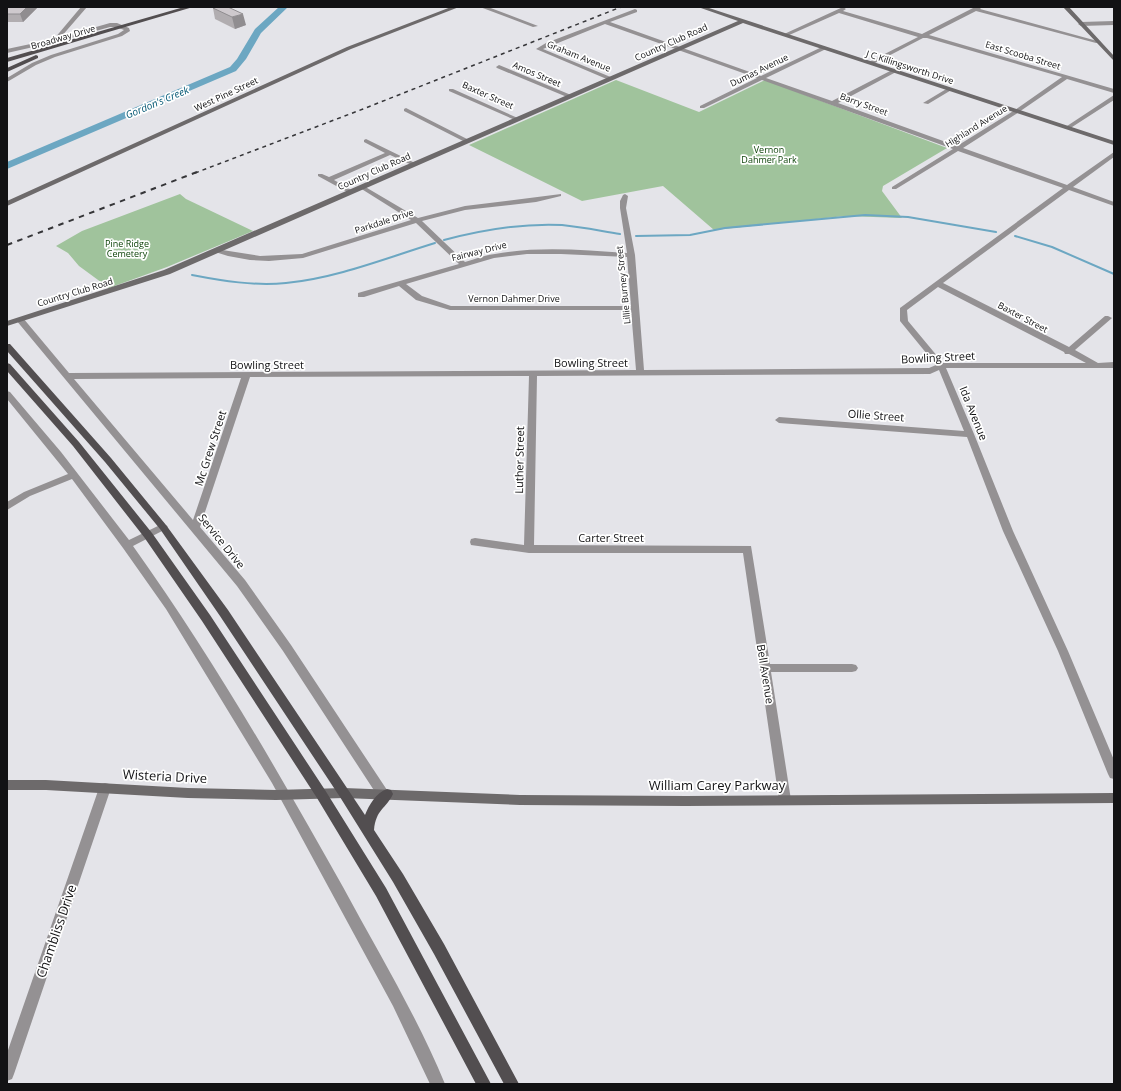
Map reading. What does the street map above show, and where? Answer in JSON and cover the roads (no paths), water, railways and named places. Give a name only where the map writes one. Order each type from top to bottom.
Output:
[{"type":"main road","name":"Broadway Drive","points":[[7,61],[190,7]]},
{"type":"main road","name":"Broadway Drive","points":[[7,61],[113,32],[124,27]]},
{"type":"main road","points":[[7,55],[47,48]]},
{"type":"main road","points":[[7,70],[56,48]]},
{"type":"main road","points":[[7,346],[108,460],[163,527],[224,613],[344,793],[398,878],[439,949],[512,1084]]},
{"type":"main road","points":[[7,366],[76,444],[148,534],[206,618],[321,794],[381,892],[484,1084]]},
{"type":"main road","points":[[368,830],[370,818],[375,806],[385,794]]},
{"type":"street","points":[[58,40],[56,39],[84,7]]},
{"type":"street","name":"West Pine Street","points":[[7,204],[370,39],[456,7]]},
{"type":"street","points":[[483,7],[535,26]]},
{"type":"street","name":"J C Killingsworth Drive","points":[[701,7],[1114,143]]},
{"type":"street","points":[[785,35],[847,7]]},
{"type":"street","points":[[1066,7],[1114,59]]},
{"type":"street","points":[[966,9],[976,9],[1098,42]]},
{"type":"street","points":[[871,63],[976,9]]},
{"type":"street","points":[[607,22],[635,11]]},
{"type":"street","name":"East Scooba Street","points":[[838,11],[1114,91]]},
{"type":"street","name":"Country Club Road","points":[[7,324],[145,280],[216,251],[743,21]]},
{"type":"street","name":"Barry Street","points":[[607,22],[1114,204]]},
{"type":"street","name":"Graham Avenue","points":[[607,22],[548,44],[541,47],[539,50],[611,79]]},
{"type":"street","points":[[1081,24],[1114,24]]},
{"type":"street","points":[[7,51],[58,40],[110,25],[124,27],[127,29],[127,31],[120,35],[53,56],[25,69],[7,80]]},
{"type":"street","name":"Dumas Avenue","points":[[702,107],[763,79],[824,48]]},
{"type":"street","name":"Amos Street","points":[[499,67],[569,96]]},
{"type":"street","points":[[834,103],[894,71]]},
{"type":"street","name":"Highland Avenue","points":[[894,188],[1017,111],[1066,77]]},
{"type":"street","points":[[926,103],[950,89]]},
{"type":"street","name":"Baxter Street","points":[[451,90],[517,119]]},
{"type":"street","points":[[1067,128],[1114,97]]},
{"type":"street","points":[[406,110],[467,141]]},
{"type":"street","points":[[366,141],[414,164]]},
{"type":"street","points":[[330,179],[390,153]]},
{"type":"street","name":"Ida Avenue","points":[[1114,154],[903,310],[903,315],[909,327],[932,353],[941,366],[970,434],[1008,531],[1063,651],[1114,774]]},
{"type":"street","points":[[320,175],[330,179],[351,192]]},
{"type":"street","points":[[362,187],[417,220],[463,264]]},
{"type":"street","name":"Parkdale Drive","points":[[216,251],[250,259],[303,256],[417,220],[467,208],[529,201],[559,195]]},
{"type":"street","name":"Lillie Burney Street","points":[[625,196],[622,201],[636,308],[640,373]]},
{"type":"street","name":"Fairway Drive","points":[[361,295],[463,264],[493,256],[524,251],[630,255]]},
{"type":"street","name":"Vernon Dahmer Drive","points":[[400,284],[419,298],[450,308],[636,308]]},
{"type":"street","name":"Baxter Street","points":[[938,284],[1068,352],[1098,366]]},
{"type":"street","points":[[1068,352],[1108,318]]},
{"type":"street","name":"Service Drive","points":[[20,320],[195,527],[256,603],[385,794]]},
{"type":"street","name":"Bowling Street","points":[[66,376],[246,376],[930,370],[941,366],[1114,365]]},
{"type":"street","name":"Luther Street","points":[[529,549],[533,373]]},
{"type":"street","name":"Mc Grew Street","points":[[195,527],[246,376]]},
{"type":"street","points":[[7,394],[58,454],[127,545],[170,606],[285,795],[398,1001],[438,1084]]},
{"type":"street","name":"Ollie Street","points":[[779,420],[970,434]]},
{"type":"street","points":[[7,507],[27,494],[73,475]]},
{"type":"street","points":[[127,545],[163,527]]},
{"type":"street","name":"Carter Street","points":[[475,542],[529,549],[747,549]]},
{"type":"street","name":"Bell Avenue","points":[[747,549],[786,800]]},
{"type":"street","points":[[765,668],[852,668]]},
{"type":"street","name":"Wisteria Drive","points":[[7,785],[104,788],[188,793],[285,795],[321,794]]},
{"type":"street","name":"Chambliss Drive","points":[[7,1074],[104,788]]},
{"type":"street","name":"William Carey Parkway","points":[[321,794],[385,794],[520,800],[1114,798]]},
{"type":"waterway","name":"Gordon's Creek","points":[[7,166],[233,69],[258,31],[270,18],[284,7]]},
{"type":"waterway","points":[[636,236],[690,235],[725,228],[865,215],[908,217],[996,232]]},
{"type":"waterway","points":[[444,240],[488,230],[532,225],[562,225],[620,234]]},
{"type":"waterway","points":[[1015,236],[1052,247],[1114,274]]},
{"type":"waterway","points":[[192,275],[262,284],[286,283],[324,277],[343,272],[435,243]]},
{"type":"railway","points":[[195,173],[363,109],[621,7]]},
{"type":"railway","points":[[7,245],[197,172]]},
{"type":"park label","name":"Vernon Dahmer Park","points":[[769,154]]},
{"type":"park label","name":"Pine Ridge Cemetery","points":[[127,248]]}]
